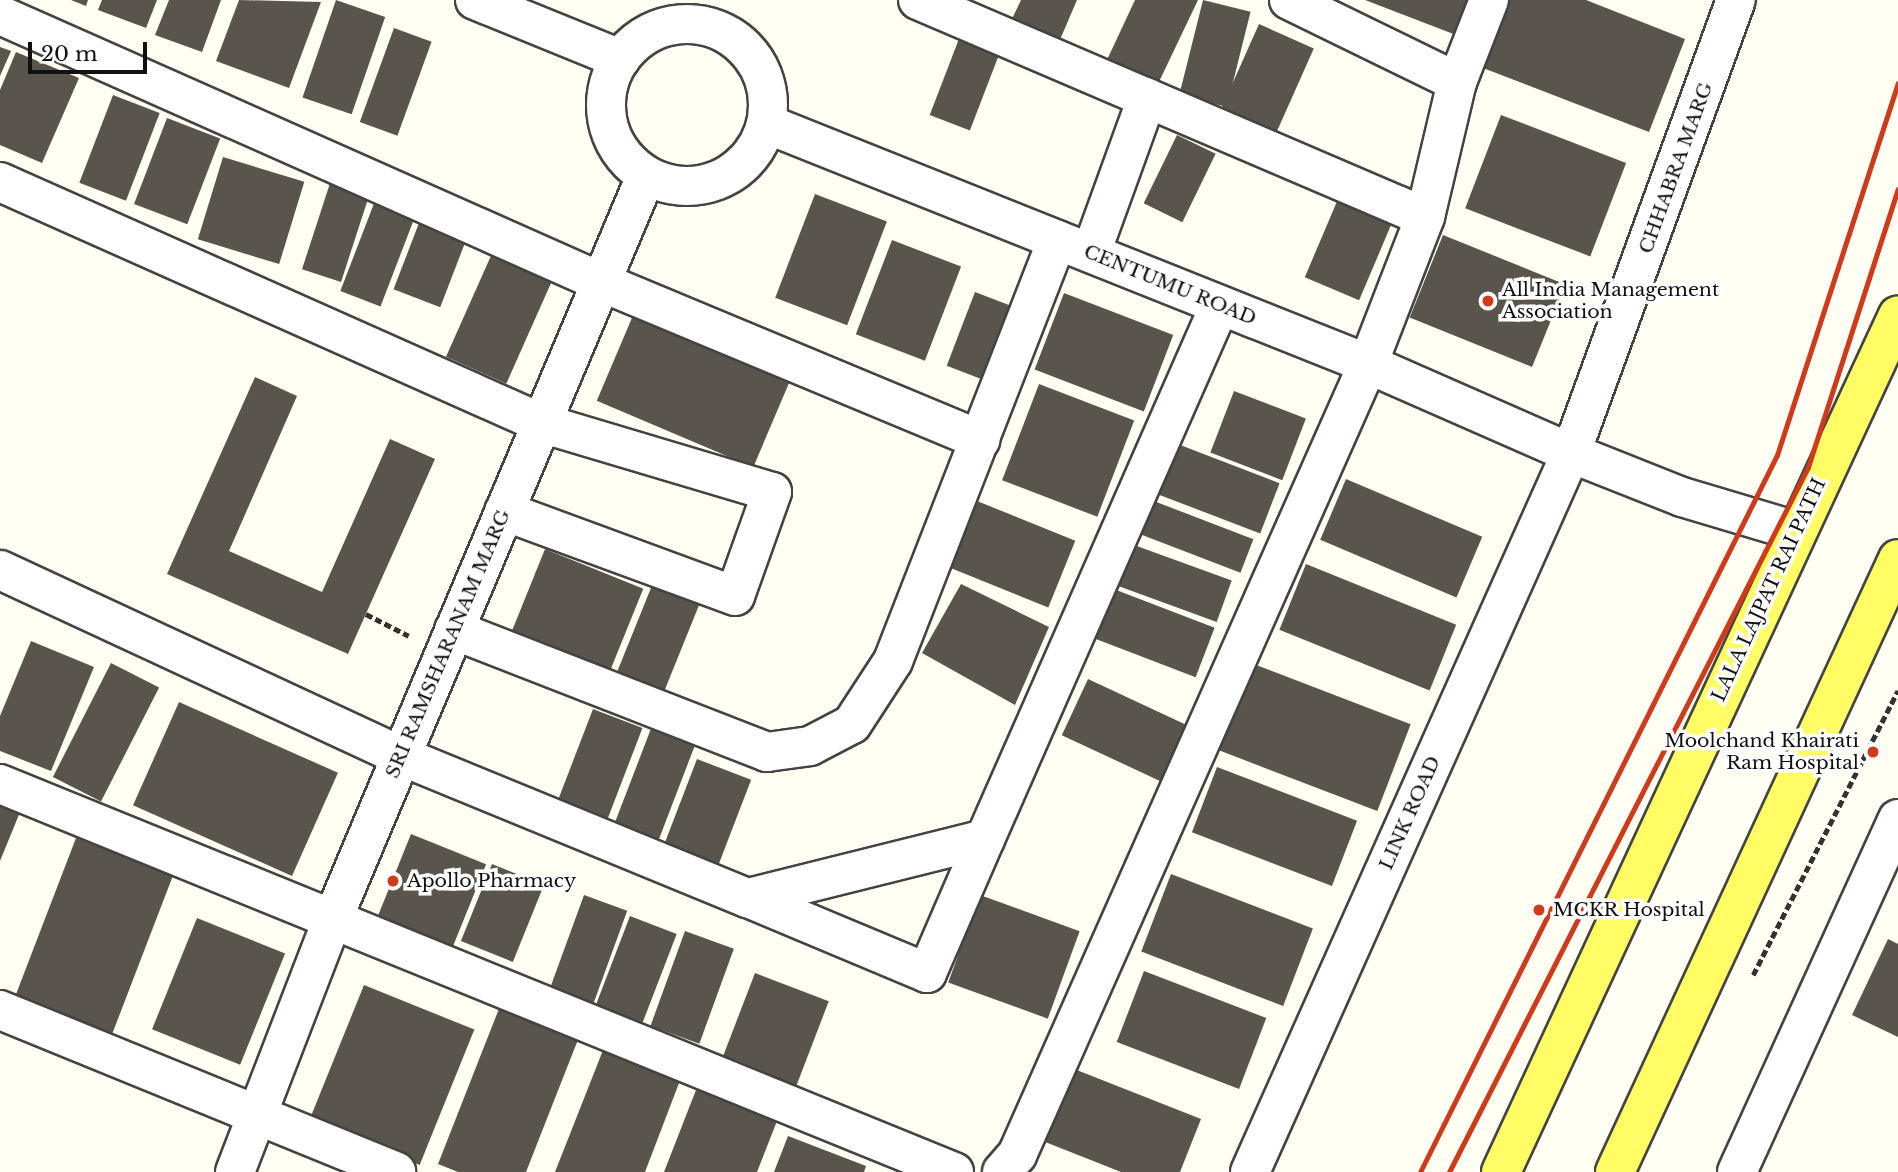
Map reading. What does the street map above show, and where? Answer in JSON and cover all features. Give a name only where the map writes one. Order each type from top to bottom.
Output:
[{"type":"main road","name":"LALA LAJPAT RAI PATH","points":[[1501,1172],[1898,315]]},
{"type":"main road","points":[[1615,1172],[1898,559]]},
{"type":"street","points":[[475,0],[620,59]]},
{"type":"street","points":[[918,0],[1425,218]]},
{"type":"street","points":[[1289,0],[1346,13],[1457,82]]},
{"type":"street","points":[[1002,1172],[1017,1155],[1368,364],[1425,218],[1457,82],[1489,0]]},
{"type":"street","name":"CHHABRA MARG","points":[[1571,453],[1736,0]]},
{"type":"street","points":[[0,15],[601,282],[979,440]]},
{"type":"street","points":[[727,15],[761,70],[767,124],[743,164],[710,184],[673,186],[646,176],[624,159],[610,134],[606,95],[620,59],[640,38],[665,27],[727,15]]},
{"type":"street","points":[[450,640],[767,752],[810,746],[852,724],[893,661],[979,440],[1147,98]]},
{"type":"street","name":"CENTUMU ROAD","points":[[767,124],[1368,364],[1571,453],[1796,531]]},
{"type":"street","name":"SRI RAMSHARANAM MARG","points":[[235,1172],[334,916],[646,176]]},
{"type":"street","points":[[0,182],[541,423],[772,492],[735,596],[504,512]]},
{"type":"street","points":[[0,570],[401,757],[927,973],[1220,305]]},
{"type":"street","name":"LINK ROAD","points":[[1250,1172],[1571,453]]},
{"type":"street","points":[[0,785],[334,916],[954,1172]]},
{"type":"street","points":[[1737,1172],[1898,819]]},
{"type":"street","points":[[748,898],[985,839]]},
{"type":"street","points":[[0,1010],[396,1172]]},
{"type":"path","points":[[366,614],[450,640]]},
{"type":"path","points":[[1747,987],[1898,691]]},
{"type":"building","points":[[71,0],[88,0],[86,6]]},
{"type":"building","points":[[102,0],[157,0],[146,28],[98,10]]},
{"type":"building","points":[[169,0],[221,0],[202,52],[155,35]]},
{"type":"building","points":[[239,0],[321,2],[289,88],[216,61]]},
{"type":"building","points":[[336,0],[385,17],[352,114],[302,97]]},
{"type":"building","points":[[1021,0],[1077,0],[1059,42],[1011,21]]},
{"type":"building","points":[[1135,0],[1198,0],[1157,86],[1106,62]]},
{"type":"building","points":[[1203,0],[1251,12],[1227,107],[1179,95]]},
{"type":"building","points":[[1365,0],[1485,0],[1469,40]]},
{"type":"building","points":[[1495,0],[1586,0],[1685,39],[1649,132],[1470,63]]},
{"type":"building","points":[[1259,24],[1314,48],[1272,143],[1217,119]]},
{"type":"building","points":[[394,28],[432,42],[397,136],[360,122]]},
{"type":"building","points":[[962,31],[1002,46],[970,130],[930,115]]},
{"type":"building","points":[[0,47],[11,51],[0,76]]},
{"type":"building","points":[[16,52],[79,78],[42,163],[0,145],[0,90]]},
{"type":"building","points":[[113,95],[160,113],[126,201],[79,183]]},
{"type":"building","points":[[1501,115],[1626,163],[1590,256],[1465,208]]},
{"type":"building","points":[[167,118],[220,138],[187,224],[134,204]]},
{"type":"building","points":[[1177,135],[1216,154],[1182,222],[1144,203]]},
{"type":"building","points":[[223,157],[304,182],[279,264],[198,239]]},
{"type":"building","points":[[332,177],[371,190],[341,282],[302,269]]},
{"type":"building","points":[[378,193],[418,208],[381,306],[340,291]]},
{"type":"building","points":[[815,194],[887,222],[847,325],[775,298]]},
{"type":"building","points":[[1338,199],[1392,222],[1359,300],[1305,277]]},
{"type":"building","points":[[424,210],[471,228],[440,307],[394,289]]},
{"type":"building","name":"All India Management Association","points":[[1443,235],[1565,284],[1532,367],[1410,318]]},
{"type":"building","points":[[892,240],[961,267],[925,361],[856,334]]},
{"type":"building","points":[[494,249],[554,276],[506,384],[446,357]]},
{"type":"building","points":[[975,292],[1016,308],[988,382],[947,366]]},
{"type":"building","points":[[1064,293],[1173,335],[1144,411],[1035,370]]},
{"type":"building","points":[[637,306],[793,372],[753,467],[597,401]]},
{"type":"building","points":[[255,377],[297,396],[229,551],[322,592],[390,439],[435,459],[348,654],[167,574]]},
{"type":"building","points":[[1039,384],[1134,421],[1097,517],[1002,480]]},
{"type":"building","points":[[1234,391],[1306,419],[1282,480],[1210,453]]},
{"type":"building","points":[[1175,443],[1280,483],[1260,534],[1156,493]]},
{"type":"building","points":[[1346,479],[1482,537],[1456,598],[1320,540]]},
{"type":"building","points":[[1146,498],[1253,539],[1240,573],[1133,532]]},
{"type":"building","points":[[977,501],[1075,541],[1048,607],[950,568]]},
{"type":"building","points":[[1134,545],[1232,581],[1217,622],[1119,586]]},
{"type":"building","points":[[545,549],[643,589],[608,676],[510,636]]},
{"type":"building","points":[[1306,564],[1456,625],[1430,691],[1279,630]]},
{"type":"building","points":[[653,583],[700,602],[662,698],[614,678]]},
{"type":"building","points":[[961,584],[1049,627],[1015,705],[922,653]]},
{"type":"building","points":[[1111,588],[1215,628],[1196,677],[1092,637]]},
{"type":"building","points":[[31,641],[94,667],[51,771],[0,751],[0,716]]},
{"type":"building","points":[[111,663],[159,688],[101,802],[53,777]]},
{"type":"building","points":[[1251,663],[1411,724],[1377,811],[1218,750]]},
{"type":"building","points":[[1088,679],[1188,725],[1161,782],[1062,735]]},
{"type":"building","points":[[179,702],[338,773],[292,876],[133,805]]},
{"type":"building","points":[[593,709],[642,728],[606,822],[557,803]]},
{"type":"building","points":[[652,726],[696,743],[655,850],[611,833]]},
{"type":"building","points":[[697,759],[751,780],[719,864],[665,843]]},
{"type":"building","points":[[1217,767],[1357,821],[1332,886],[1192,832]]},
{"type":"building","points":[[0,790],[25,800],[0,861]]},
{"type":"building","points":[[411,834],[486,864],[452,948],[377,917]]},
{"type":"building","points":[[76,838],[173,875],[111,1036],[14,999]]},
{"type":"building","points":[[492,864],[544,885],[513,962],[461,941]]},
{"type":"building","points":[[1171,874],[1313,928],[1283,1006],[1141,951]]},
{"type":"building","points":[[584,895],[627,911],[594,1003],[550,987]]},
{"type":"building","points":[[980,895],[1080,931],[1048,1019],[948,982]]},
{"type":"building","points":[[630,916],[677,934],[643,1023],[596,1005]]},
{"type":"building","points":[[197,918],[285,954],[240,1065],[152,1029]]},
{"type":"building","points":[[685,931],[734,949],[699,1044],[650,1026]]},
{"type":"building","points":[[1888,939],[1898,944],[1898,1037],[1852,1015]]},
{"type":"building","points":[[1144,971],[1266,1018],[1239,1089],[1117,1042]]},
{"type":"building","points":[[755,973],[829,1001],[791,1098],[718,1070]]},
{"type":"building","points":[[364,985],[474,1030],[420,1165],[309,1120]]},
{"type":"building","points":[[502,1001],[581,1032],[526,1172],[458,1172],[438,1164]]},
{"type":"building","points":[[607,1040],[684,1070],[645,1172],[555,1172]]},
{"type":"building","points":[[1059,1063],[1201,1119],[1180,1172],[1121,1172],[1030,1136]]},
{"type":"building","points":[[696,1090],[777,1121],[757,1172],[664,1172]]},
{"type":"building","points":[[788,1136],[866,1166],[864,1172],[774,1172]]},
{"type":"railway","points":[[1420,1172],[1777,455],[1898,83]]},
{"type":"railway","points":[[1449,1172],[1808,467],[1898,189]]},
{"type":"place","name":"All India Management Association","points":[[1488,301]]},
{"type":"place","name":"Moolchand Khairati Ram Hospital","points":[[1873,752]]},
{"type":"place","name":"Apollo Pharmacy","points":[[393,881]]},
{"type":"place","name":"MCKR Hospital","points":[[1539,910]]}]
